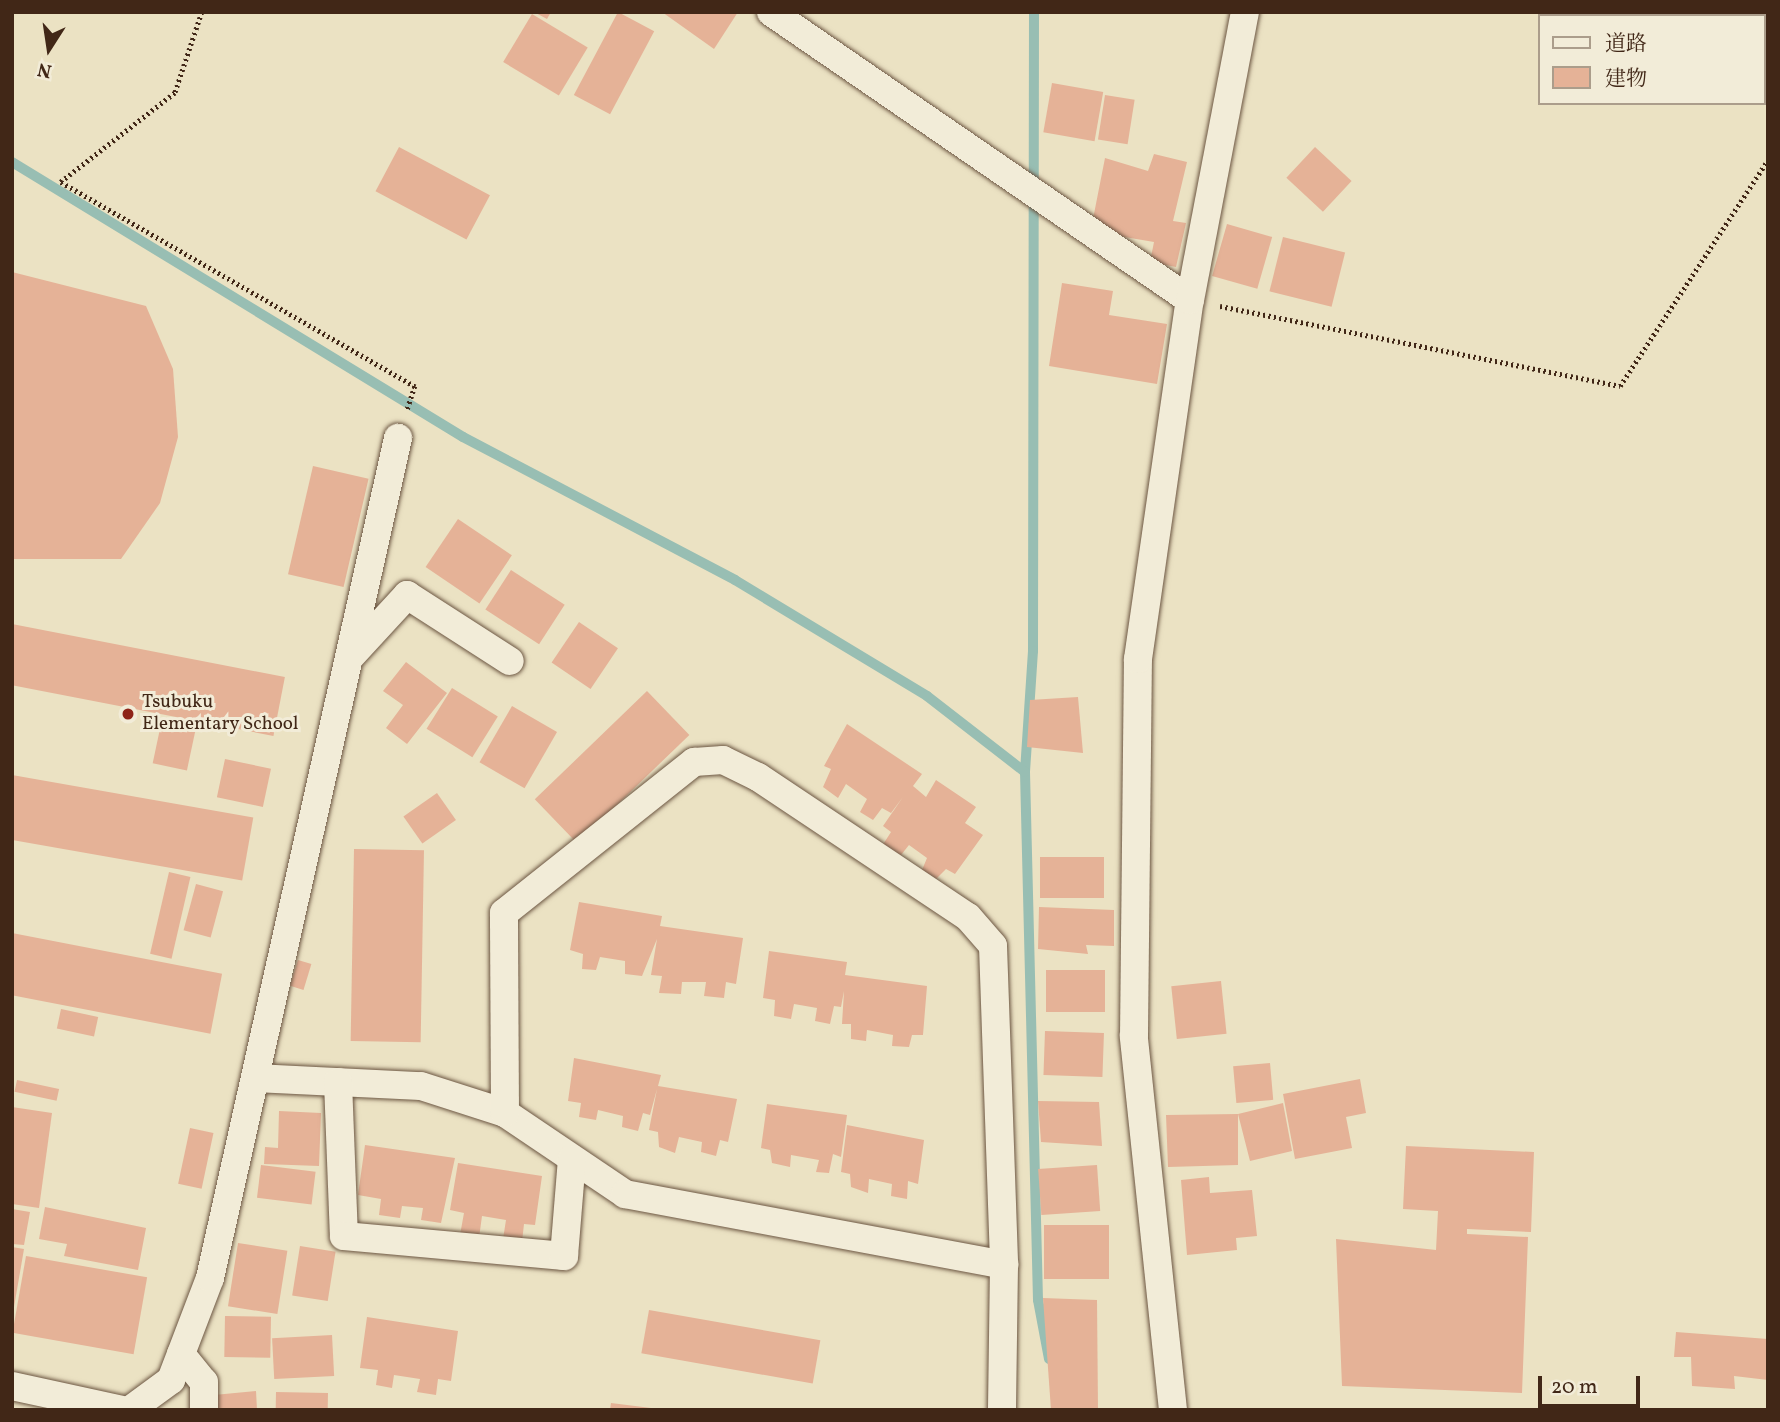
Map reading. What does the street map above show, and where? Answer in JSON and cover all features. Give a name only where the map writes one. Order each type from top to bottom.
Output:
[{"type":"street","points":[[771,12],[1190,300]]},
{"type":"street","points":[[1173,1410],[1134,1036],[1138,659],[1190,300],[1245,12]]},
{"type":"street","points":[[130,1410],[172,1380],[210,1278],[398,438]]},
{"type":"street","points":[[349,658],[407,595],[510,661]]},
{"type":"street","points":[[505,1113],[504,913],[694,762],[723,760],[758,777],[968,917],[993,946],[1004,1265],[1002,1410]]},
{"type":"street","points":[[255,1078],[421,1086],[505,1113],[625,1194],[1004,1265]]},
{"type":"street","points":[[338,1082],[344,1236],[564,1256],[572,1159]]},
{"type":"street","points":[[181,1354],[204,1382],[204,1410]]},
{"type":"street","points":[[12,1386],[123,1410]]},
{"type":"path","points":[[202,12],[175,93],[61,182],[415,386],[398,438]]},
{"type":"path","points":[[1190,300],[1620,386],[1768,160]]},
{"type":"building","points":[[534,12],[551,12],[547,19]]},
{"type":"building","points":[[618,12],[654,31],[610,114],[574,95]]},
{"type":"building","points":[[662,12],[738,12],[714,49]]},
{"type":"building","points":[[532,14],[588,47],[559,95],[503,62]]},
{"type":"building","points":[[1052,83],[1103,92],[1095,141],[1043,132]]},
{"type":"building","points":[[1105,95],[1135,100],[1128,144],[1098,139]]},
{"type":"building","points":[[399,147],[490,195],[466,240],[376,191]]},
{"type":"building","points":[[1315,147],[1352,181],[1323,212],[1286,178]]},
{"type":"building","points":[[1154,154],[1187,162],[1173,221],[1186,223],[1176,267],[1150,262],[1154,242],[1107,234],[1092,224],[1105,158],[1148,171]]},
{"type":"building","points":[[1227,224],[1272,237],[1257,289],[1212,276]]},
{"type":"building","points":[[1283,237],[1345,252],[1332,307],[1269,291]]},
{"type":"building","points":[[12,272],[146,306],[173,369],[178,437],[160,503],[121,559],[12,559]]},
{"type":"building","points":[[1062,283],[1113,291],[1109,315],[1167,324],[1157,384],[1049,366]]},
{"type":"building","points":[[313,466],[369,479],[344,587],[288,574]]},
{"type":"building","points":[[458,519],[512,555],[479,603],[426,567]]},
{"type":"building","points":[[511,570],[565,605],[539,644],[485,609]]},
{"type":"building","points":[[579,622],[618,648],[591,689],[552,663]]},
{"type":"building","points":[[12,624],[285,677],[273,736],[12,685]]},
{"type":"building","points":[[406,662],[447,693],[407,744],[386,728],[403,705],[383,691]]},
{"type":"building","points":[[452,688],[498,717],[472,757],[427,729]]},
{"type":"building","points":[[647,691],[689,735],[577,843],[535,799]]},
{"type":"building","points":[[1078,697],[1083,753],[1027,747],[1030,700]]},
{"type":"building","points":[[512,706],[557,732],[525,788],[480,762]]},
{"type":"building","points":[[161,724],[195,731],[187,770],[153,763]]},
{"type":"building","points":[[847,724],[922,774],[913,786],[926,797],[936,780],[976,807],[965,823],[983,835],[955,874],[946,869],[936,879],[922,870],[927,858],[909,845],[901,855],[882,846],[891,832],[883,826],[903,797],[891,813],[882,808],[873,820],[860,812],[867,799],[846,784],[838,798],[823,787],[831,769],[824,766]]},
{"type":"building","points":[[225,759],[271,769],[263,807],[217,797]]},
{"type":"building","points":[[12,775],[253,818],[242,881],[12,840]]},
{"type":"building","points":[[437,793],[456,820],[422,844],[403,817]]},
{"type":"building","points":[[354,849],[424,850],[421,1042],[351,1041]]},
{"type":"building","points":[[1040,857],[1104,857],[1104,898],[1040,898]]},
{"type":"building","points":[[169,872],[190,877],[172,959],[150,954]]},
{"type":"building","points":[[196,884],[223,891],[211,938],[184,930]]},
{"type":"building","points":[[579,902],[662,916],[660,926],[743,938],[736,984],[726,982],[724,998],[704,996],[706,982],[682,982],[681,994],[659,993],[662,976],[651,975],[657,939],[642,976],[625,974],[625,961],[600,957],[596,970],[582,969],[583,954],[570,950]]},
{"type":"building","points":[[1039,907],[1114,910],[1114,946],[1086,945],[1088,954],[1038,949]]},
{"type":"building","points":[[12,933],[222,974],[210,1034],[12,995]]},
{"type":"building","points":[[769,951],[847,962],[845,975],[927,986],[923,1035],[912,1035],[909,1047],[892,1046],[893,1035],[867,1030],[866,1041],[851,1039],[851,1024],[842,1024],[844,991],[841,1007],[834,1006],[830,1024],[815,1021],[817,1008],[794,1004],[791,1019],[774,1016],[775,1000],[763,998]]},
{"type":"building","points":[[298,960],[311,964],[303,990],[290,986]]},
{"type":"building","points":[[1046,970],[1105,970],[1105,1012],[1046,1012]]},
{"type":"building","points":[[1221,981],[1227,1034],[1177,1039],[1171,986]]},
{"type":"building","points":[[61,1009],[98,1017],[94,1036],[57,1029]]},
{"type":"building","points":[[1045,1031],[1104,1033],[1102,1077],[1043,1075]]},
{"type":"building","points":[[574,1058],[661,1075],[658,1086],[737,1099],[728,1142],[720,1140],[716,1156],[701,1152],[702,1142],[679,1137],[675,1153],[659,1147],[658,1132],[649,1130],[657,1089],[650,1115],[643,1113],[638,1131],[622,1127],[623,1116],[598,1110],[596,1120],[579,1117],[581,1103],[568,1101]]},
{"type":"building","points":[[1270,1063],[1273,1100],[1236,1103],[1233,1066]]},
{"type":"building","points":[[1360,1079],[1366,1113],[1346,1117],[1352,1148],[1295,1159],[1283,1094]]},
{"type":"building","points":[[17,1080],[59,1089],[57,1101],[15,1092]]},
{"type":"building","points":[[1038,1101],[1099,1102],[1102,1146],[1041,1142]]},
{"type":"building","points":[[1283,1103],[1292,1151],[1250,1161],[1238,1114]]},
{"type":"building","points":[[767,1104],[847,1115],[841,1157],[833,1154],[829,1173],[816,1172],[819,1160],[791,1155],[790,1167],[772,1163],[770,1150],[761,1148]]},
{"type":"building","points":[[12,1107],[52,1113],[39,1208],[12,1204]]},
{"type":"building","points":[[279,1111],[321,1113],[319,1166],[264,1164],[265,1147],[278,1148]]},
{"type":"building","points":[[1238,1114],[1238,1165],[1168,1167],[1166,1115]]},
{"type":"building","points":[[847,1125],[924,1140],[918,1184],[908,1181],[907,1199],[891,1196],[892,1184],[869,1179],[868,1193],[851,1187],[850,1174],[841,1172]]},
{"type":"building","points":[[190,1128],[213,1133],[202,1189],[178,1184]]},
{"type":"building","points":[[365,1145],[455,1158],[441,1223],[421,1220],[423,1208],[402,1206],[400,1218],[379,1215],[381,1199],[358,1195]]},
{"type":"building","points":[[1406,1146],[1534,1152],[1531,1232],[1467,1229],[1467,1234],[1528,1237],[1522,1393],[1342,1386],[1336,1239],[1436,1250],[1438,1211],[1403,1209]]},
{"type":"building","points":[[458,1163],[542,1176],[535,1225],[524,1224],[522,1242],[503,1239],[506,1220],[482,1216],[479,1238],[460,1235],[464,1213],[450,1210]]},
{"type":"building","points":[[261,1165],[316,1172],[312,1204],[257,1198]]},
{"type":"building","points":[[1097,1165],[1100,1211],[1041,1215],[1038,1169]]},
{"type":"building","points":[[1209,1177],[1210,1193],[1252,1190],[1257,1236],[1236,1238],[1237,1250],[1187,1255],[1181,1180]]},
{"type":"building","points":[[45,1207],[146,1228],[138,1270],[64,1256],[67,1244],[39,1239]]},
{"type":"building","points":[[12,1209],[30,1212],[24,1245],[12,1244]]},
{"type":"building","points":[[1044,1225],[1109,1225],[1109,1279],[1044,1279]]},
{"type":"building","points":[[238,1243],[287,1251],[277,1314],[228,1306]]},
{"type":"building","points":[[300,1246],[336,1252],[328,1301],[292,1295]]},
{"type":"building","points":[[12,1247],[24,1249],[14,1307],[12,1307]]},
{"type":"building","points":[[26,1256],[147,1277],[134,1354],[12,1333]]},
{"type":"building","points":[[1043,1298],[1097,1300],[1098,1410],[1051,1410]]},
{"type":"building","points":[[649,1310],[820,1340],[813,1384],[641,1353]]},
{"type":"building","points":[[225,1316],[271,1317],[270,1358],[224,1357]]},
{"type":"building","points":[[367,1317],[458,1331],[451,1381],[438,1379],[436,1395],[417,1392],[420,1379],[394,1375],[392,1388],[376,1385],[378,1370],[360,1368]]},
{"type":"building","points":[[1676,1332],[1768,1339],[1768,1380],[1734,1376],[1735,1389],[1692,1386],[1691,1357],[1674,1357]]},
{"type":"building","points":[[332,1335],[334,1376],[274,1379],[272,1338]]},
{"type":"building","points":[[256,1391],[257,1410],[216,1410],[214,1395]]},
{"type":"building","points":[[276,1392],[328,1393],[328,1410],[276,1410]]},
{"type":"building","points":[[611,1403],[651,1408],[651,1410],[610,1410]]},
{"type":"waterway","points":[[1034,12],[1033,651],[1025,772],[1038,1300],[1049,1359]]},
{"type":"waterway","points":[[12,162],[463,437],[735,580],[927,696],[1025,772]]},
{"type":"place","name":"Tsubuku Elementary School","points":[[128,714]]}]
